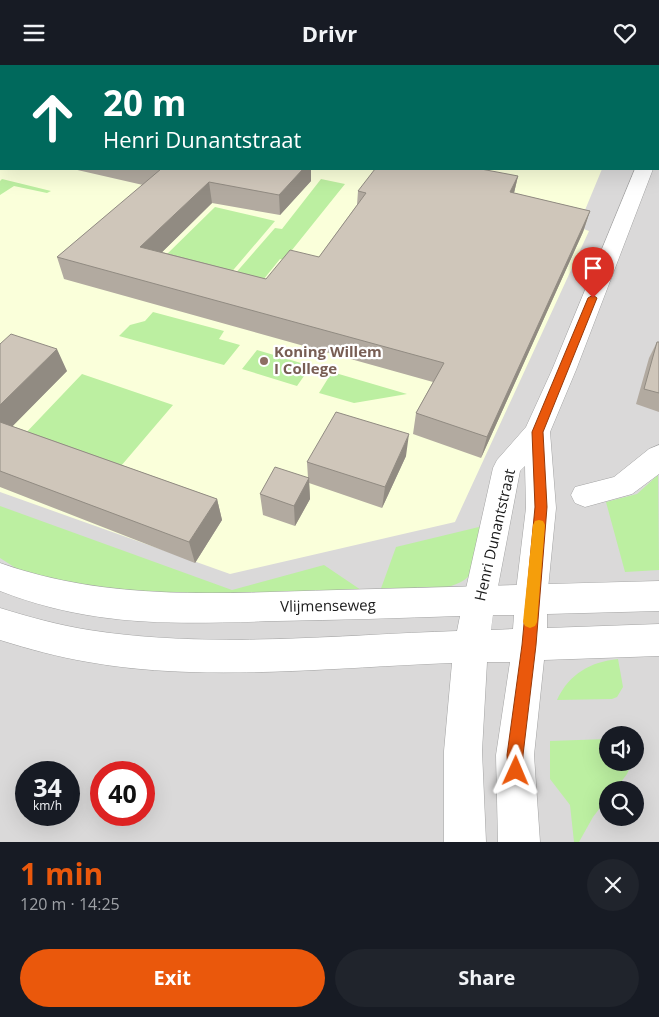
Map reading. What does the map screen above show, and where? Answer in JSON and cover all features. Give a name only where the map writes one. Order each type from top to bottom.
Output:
[{"type":"street","name":"Henri Dunantstraat","points":[[465,842],[463,768],[470,647],[507,468],[537,432],[564,370],[644,170]]},
{"type":"street","name":"Henri Dunantstraat","points":[[519,842],[515,755],[529,645],[541,507],[537,432]]},
{"type":"street","points":[[585,495],[622,486],[659,456]]},
{"type":"street","name":"Vlijmenseweg","points":[[0,577],[64,597],[117,606],[173,609],[659,596]]},
{"type":"street","points":[[0,624],[58,642],[103,649],[169,653],[260,654],[659,640]]},
{"type":"shaded area","points":[[0,170],[659,170],[659,842],[0,842]]},
{"type":"shaded area","name":"Koning Willem I College","points":[[0,170],[602,170],[578,227],[589,231],[455,522],[230,574],[0,492]]},
{"type":"green space","points":[[2,179],[51,191],[47,193],[14,186],[0,195],[0,181]]},
{"type":"green space","points":[[321,179],[345,184],[284,260],[280,259],[255,290],[227,283],[275,228],[282,229]]},
{"type":"green space","points":[[215,207],[275,221],[229,275],[164,257]]},
{"type":"green space","points":[[153,312],[224,331],[219,339],[240,345],[224,365],[119,336],[130,325],[145,321]]},
{"type":"green space","points":[[257,350],[311,366],[297,386],[242,369]]},
{"type":"green space","points":[[332,372],[407,394],[354,403],[319,393]]},
{"type":"green space","points":[[82,374],[173,405],[115,473],[22,437]]},
{"type":"green space","points":[[658,475],[659,570],[625,572],[606,502],[637,494]]},
{"type":"green space","points":[[0,506],[232,590],[324,565],[361,590],[172,598],[67,587],[25,574],[0,558]]},
{"type":"green space","points":[[483,526],[479,553],[475,566],[468,577],[460,582],[439,589],[379,594],[396,547]]},
{"type":"green space","points":[[618,659],[623,687],[617,697],[612,699],[557,700],[574,676],[590,666]]},
{"type":"green space","points":[[599,739],[599,771],[628,771],[622,781],[599,781],[599,809],[579,842],[574,842],[570,805],[550,779],[550,741]]},
{"type":"building","points":[[160,170],[302,170],[279,195],[209,182],[140,247],[266,279],[290,250],[319,257],[366,193],[358,191],[374,170],[486,170],[518,176],[510,192],[590,211],[487,437],[416,413],[444,363],[57,257]]},
{"type":"building","points":[[11,334],[57,349],[0,405],[0,344]]},
{"type":"building","points":[[657,342],[659,342],[659,393],[644,389]]},
{"type":"building","points":[[336,412],[409,434],[385,487],[307,462]]},
{"type":"building","points":[[0,422],[217,499],[189,542],[0,471]]},
{"type":"building","points":[[275,467],[309,478],[294,506],[260,494]]},
{"type":"slow traffic","points":[[530,622],[539,525]]},
{"type":"place","name":"Koning Willem I College","points":[[264,361]]},
{"type":"route","points":[[516,771],[515,755],[529,645],[541,507],[537,432],[593,298]]}]
